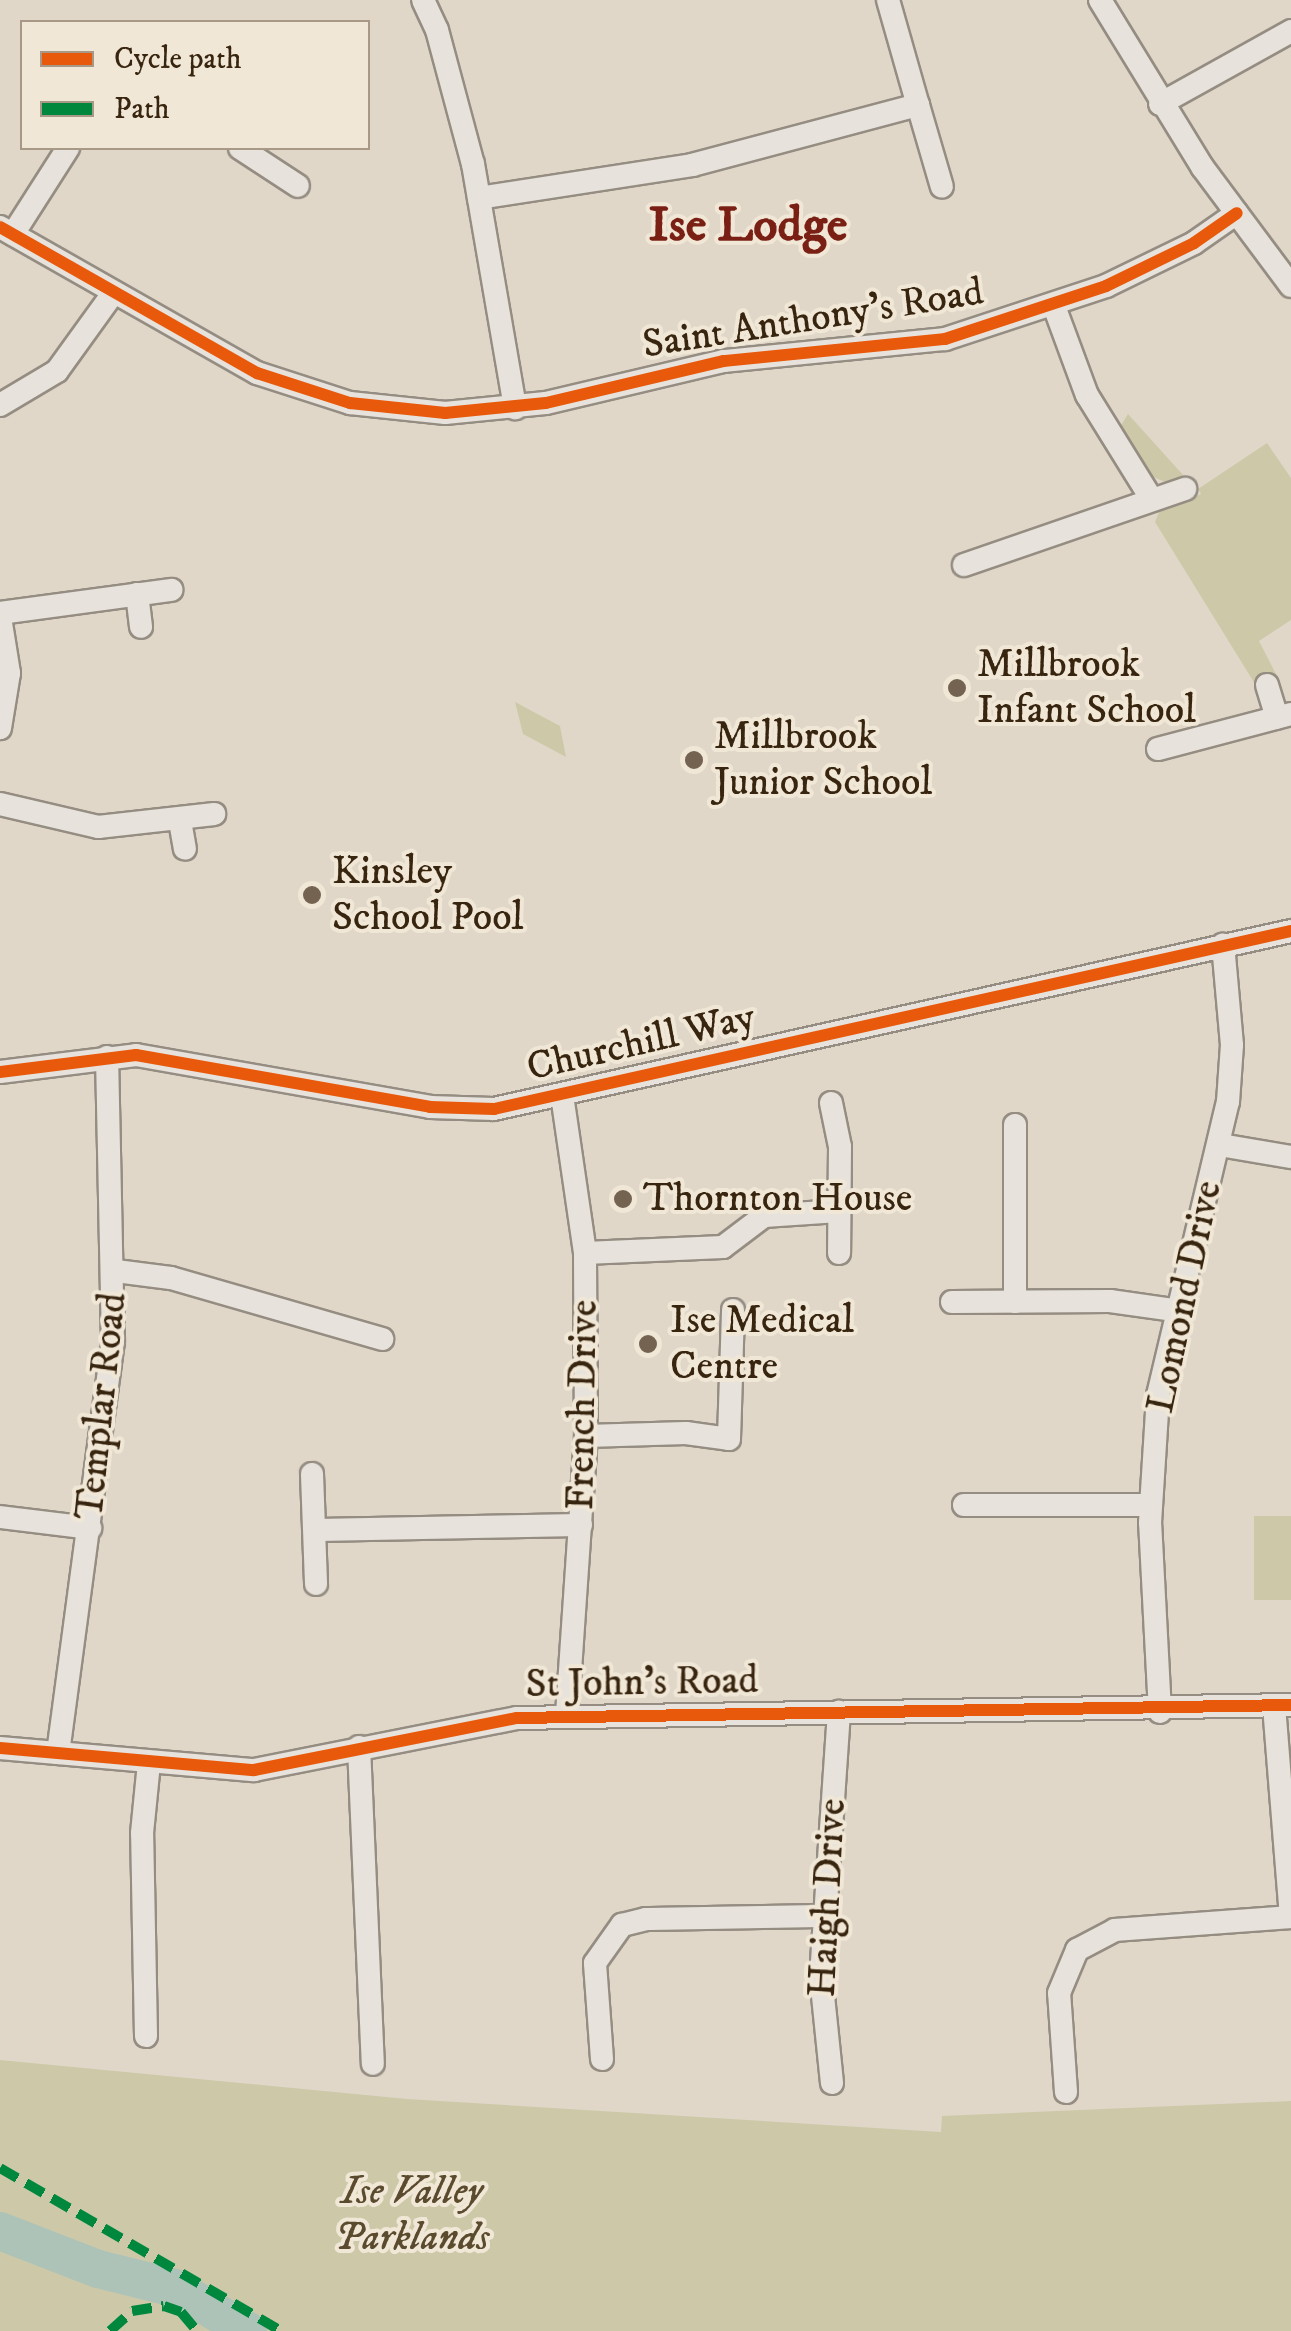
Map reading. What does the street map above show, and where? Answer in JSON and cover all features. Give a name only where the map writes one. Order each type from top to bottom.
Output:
[{"type":"street","points":[[423,0],[441,43],[479,198],[515,408]]},
{"type":"street","points":[[888,0],[942,187]]},
{"type":"street","points":[[1100,0],[1160,104],[1291,286]]},
{"type":"street","points":[[1160,104],[1291,31]]},
{"type":"street","points":[[479,198],[692,165],[918,105]]},
{"type":"street","points":[[6,231],[67,150]]},
{"type":"street","points":[[243,150],[298,186]]},
{"type":"street","name":"Saint Anthony's Road","points":[[6,231],[226,358],[316,394],[411,411],[515,408],[681,368],[945,339],[1054,306],[1194,243],[1238,213]]},
{"type":"street","points":[[0,405],[57,371],[114,292]]},
{"type":"street","points":[[1054,306],[1087,395],[1152,500]]},
{"type":"street","points":[[964,565],[1185,490]]},
{"type":"street","points":[[0,728],[9,673],[0,615],[171,590]]},
{"type":"street","points":[[137,594],[141,626]]},
{"type":"street","points":[[1158,748],[1284,716],[1267,685]]},
{"type":"street","points":[[0,804],[76,826],[180,821],[214,814]]},
{"type":"street","points":[[180,821],[184,849]]},
{"type":"street","name":"Churchill Way","points":[[0,1072],[106,1056],[167,1059],[430,1107],[494,1109],[1291,931]]},
{"type":"street","name":"Lomond Drive","points":[[1160,1712],[1150,1506],[1158,1395],[1174,1310],[1220,1144],[1232,1045],[1223,944]]},
{"type":"street","name":"Templar Road","points":[[58,1754],[90,1528],[116,1271],[106,1056]]},
{"type":"street","name":"French Drive","points":[[562,1095],[585,1254],[586,1436],[566,1716]]},
{"type":"street","points":[[832,1102],[839,1253]]},
{"type":"street","points":[[1014,1125],[1015,1302]]},
{"type":"street","points":[[1220,1144],[1291,1158]]},
{"type":"street","points":[[585,1254],[722,1247],[764,1216],[839,1211]]},
{"type":"street","points":[[116,1271],[170,1278],[382,1338]]},
{"type":"street","points":[[952,1302],[1110,1300],[1174,1310]]},
{"type":"street","points":[[586,1436],[686,1433],[729,1439],[733,1310]]},
{"type":"street","points":[[312,1474],[316,1584]]},
{"type":"street","points":[[964,1506],[1150,1506]]},
{"type":"street","points":[[0,1517],[90,1528]]},
{"type":"street","points":[[315,1530],[581,1525]]},
{"type":"street","points":[[1066,2092],[1059,1993],[1077,1950],[1116,1930],[1291,1917],[1283,1706]]},
{"type":"street","name":"St John's Road","points":[[0,1748],[254,1770],[467,1723],[566,1716],[1160,1712],[1283,1706]]},
{"type":"street","name":"Haigh Drive","points":[[832,2084],[824,2044],[823,1916],[838,1712]]},
{"type":"street","points":[[359,1747],[373,2064]]},
{"type":"street","points":[[146,2036],[142,1832],[149,1763]]},
{"type":"street","points":[[602,2059],[595,1964],[622,1925],[646,1918],[823,1916]]},
{"type":"green space","points":[[1128,414],[1184,476],[1165,482],[1151,476],[1118,430]]},
{"type":"green space","points":[[1267,443],[1291,478],[1291,620],[1259,641],[1277,676],[1255,684],[1155,522],[1159,512],[1201,494],[1198,489]]},
{"type":"green space","points":[[515,702],[560,726],[566,757],[523,734]]},
{"type":"green space","points":[[1254,1516],[1291,1516],[1291,1600],[1254,1600]]},
{"type":"green space","name":"Ise Valley Parklands","points":[[0,2060],[407,2099],[941,2132],[942,2116],[1291,2101],[1291,2331],[0,2331]]},
{"type":"waterway","points":[[0,2231],[98,2269],[175,2288],[248,2331]]},
{"type":"marked path","points":[[0,2168],[281,2331]]},
{"type":"marked path","points":[[110,2331],[132,2311],[164,2306],[181,2312],[197,2331]]},
{"type":"cycle path","points":[[0,227],[257,373],[350,403],[445,413],[546,403],[724,361],[945,339],[1106,286],[1194,243],[1237,213]]},
{"type":"cycle path","points":[[0,1072],[136,1055],[430,1107],[494,1109],[1291,931]]},
{"type":"cycle path","points":[[0,1748],[254,1770],[517,1718],[1291,1705]]},
{"type":"place","name":"Millbrook Infant School","points":[[957,688]]},
{"type":"place","name":"Millbrook Junior School","points":[[694,760]]},
{"type":"place","name":"Kinsley School Pool","points":[[312,895]]},
{"type":"place","name":"Thornton House","points":[[623,1199]]},
{"type":"place","name":"Ise Medical Centre","points":[[648,1344]]},
{"type":"district","name":"Ise Lodge","points":[[748,226]]}]
